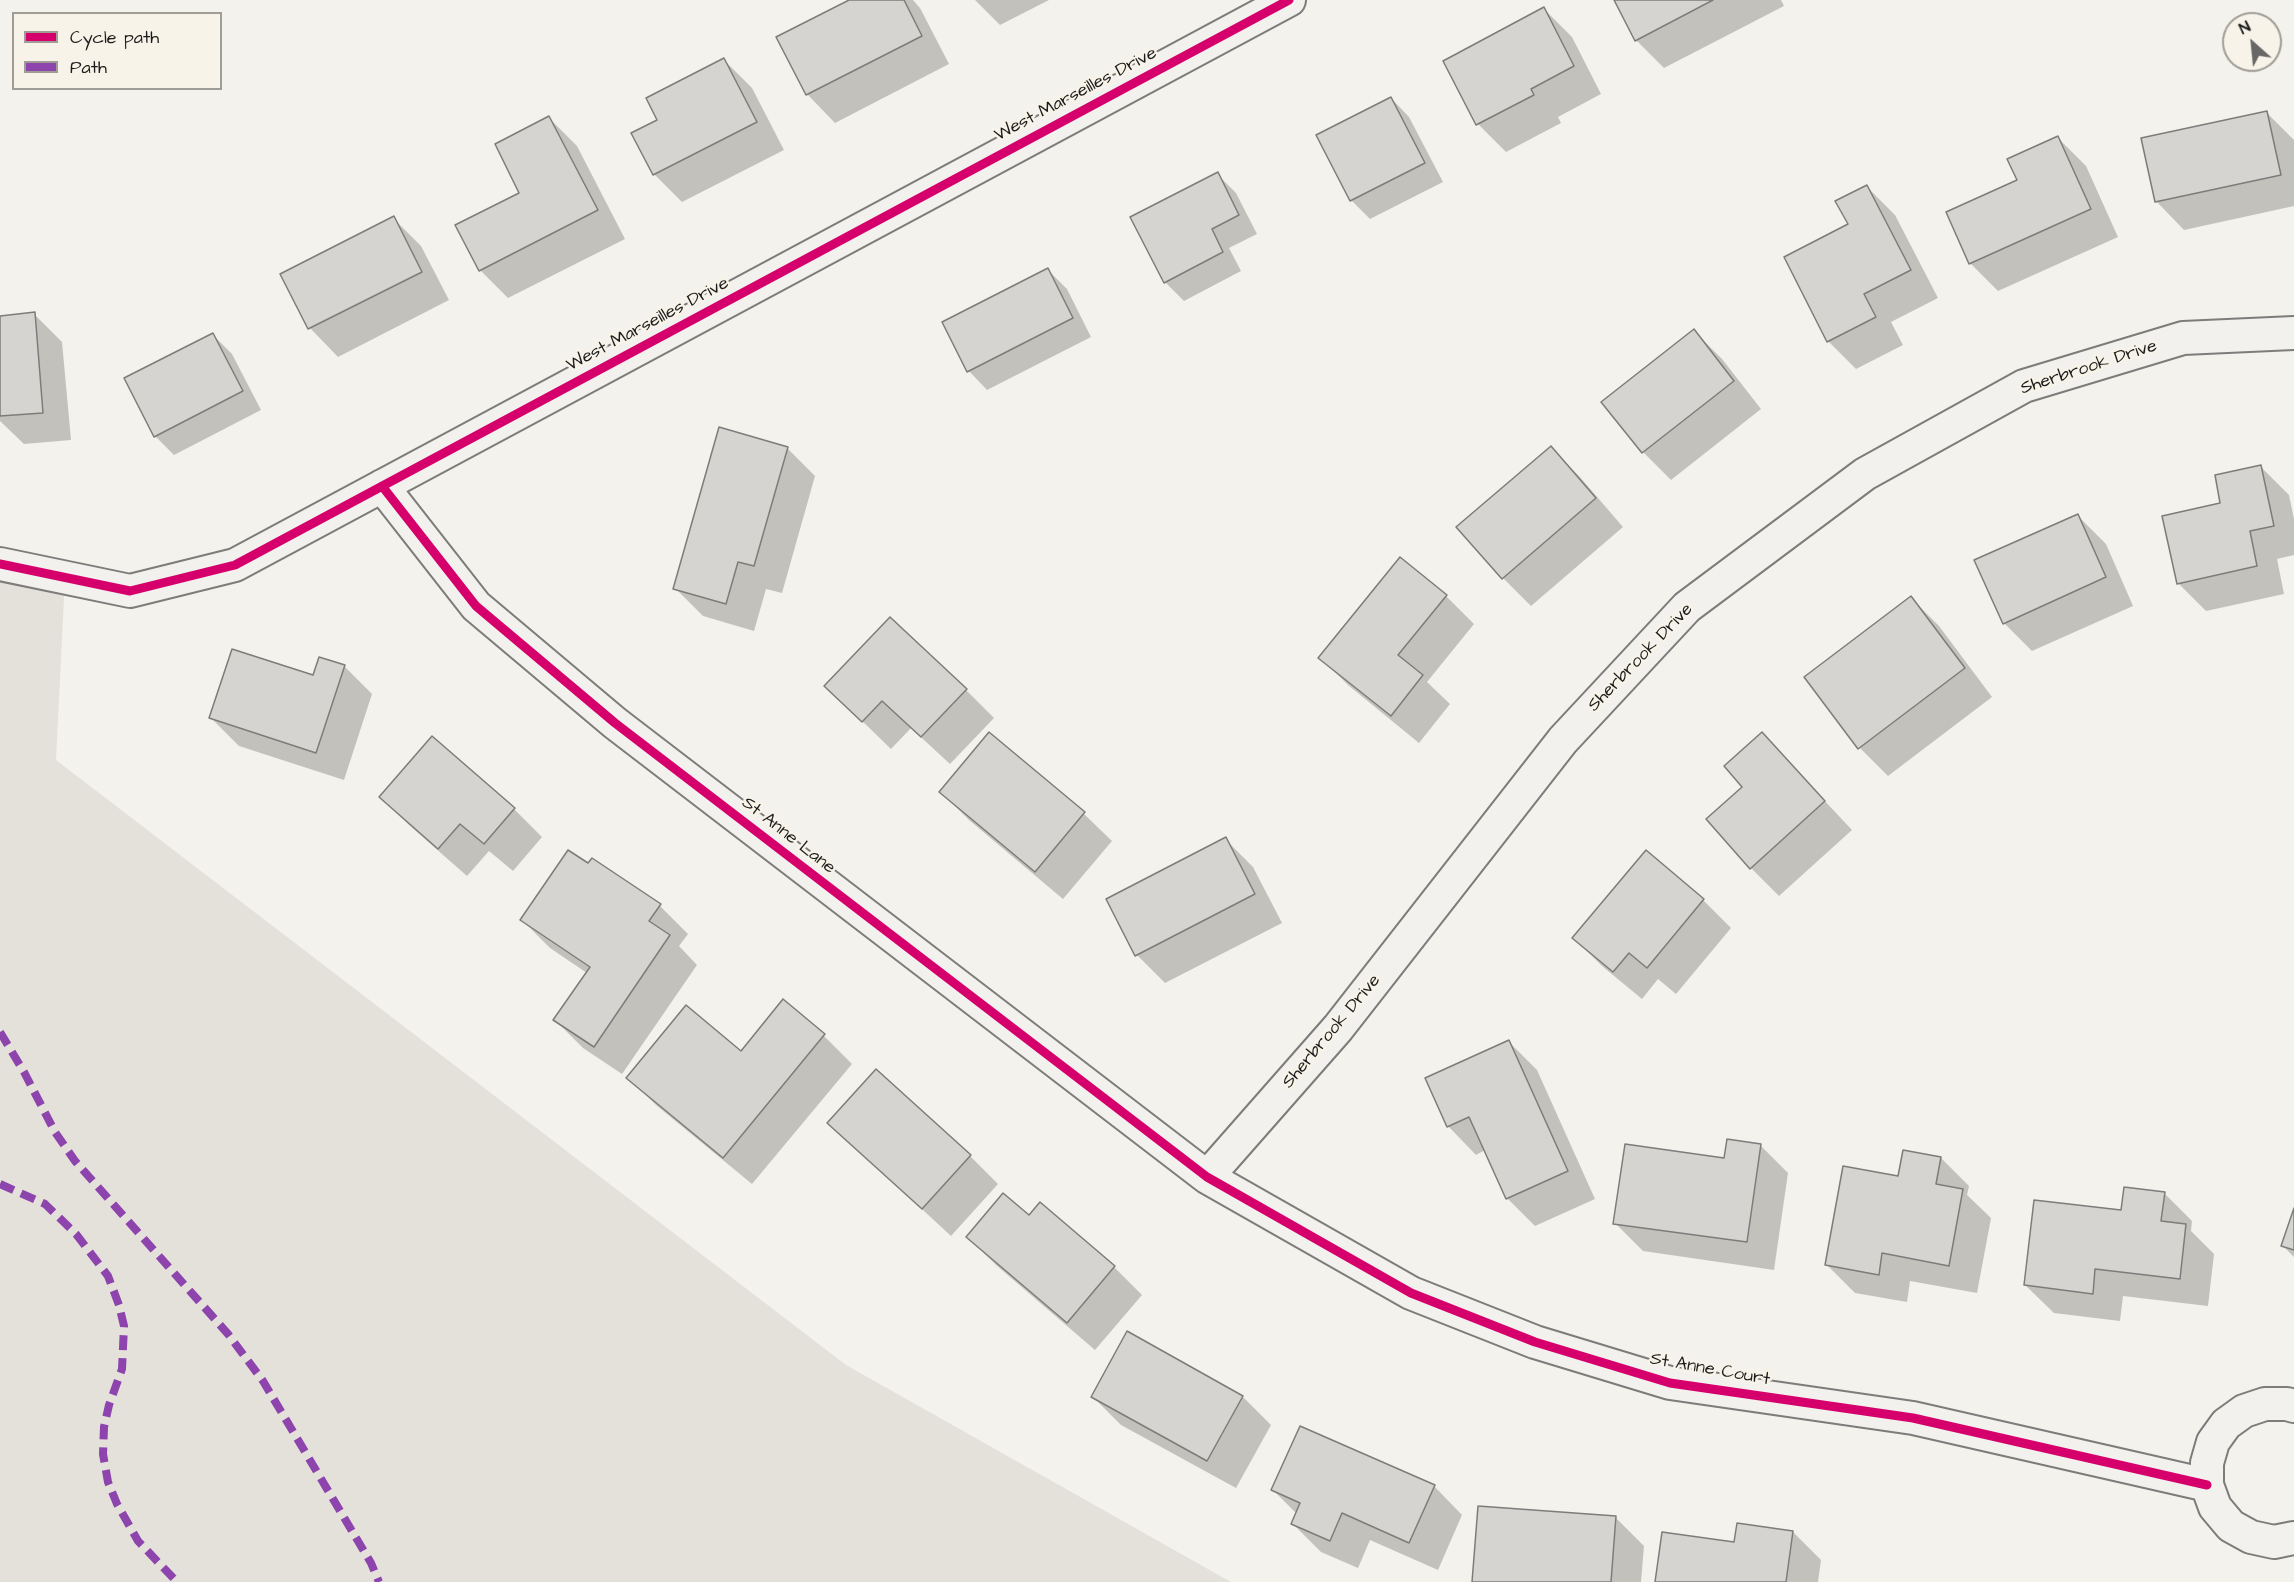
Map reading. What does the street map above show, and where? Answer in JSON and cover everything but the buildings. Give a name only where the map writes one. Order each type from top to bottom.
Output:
[{"type":"street","name":"West Marseilles Drive","points":[[0,564],[130,591],[234,565],[1289,0]]},
{"type":"street","name":"Sherbrook Drive","points":[[1207,1177],[1338,1028],[1563,740],[1687,606],[1864,474],[2024,386],[2183,338],[2294,333]]},
{"type":"street","name":"St Anne Lane","points":[[382,486],[476,606],[615,723],[1207,1177]]},
{"type":"street","name":"St Anne Court","points":[[1207,1177],[1411,1293],[1535,1342],[1670,1383],[1913,1418],[2207,1485]]},
{"type":"street","points":[[2294,1406],[2265,1404],[2244,1411],[2226,1424],[2213,1442],[2207,1463],[2207,1485],[2215,1507],[2231,1526],[2251,1537],[2274,1542],[2294,1538]]},
{"type":"shaded area","points":[[0,564],[65,578],[56,760],[846,1365],[1231,1582],[0,1582]]},
{"type":"marked path","points":[[0,1032],[55,1132],[75,1161],[228,1334],[263,1381],[371,1563],[379,1582]]},
{"type":"marked path","points":[[0,1184],[45,1204],[76,1234],[108,1276],[124,1326],[122,1369],[104,1427],[103,1454],[108,1482],[117,1504],[138,1541],[177,1582]]},
{"type":"cycle path","points":[[0,564],[130,591],[235,565],[1289,0]]},
{"type":"cycle path","points":[[382,486],[476,606],[615,723],[1207,1177],[1411,1293],[1535,1342],[1670,1383],[1913,1418],[2207,1485]]}]
